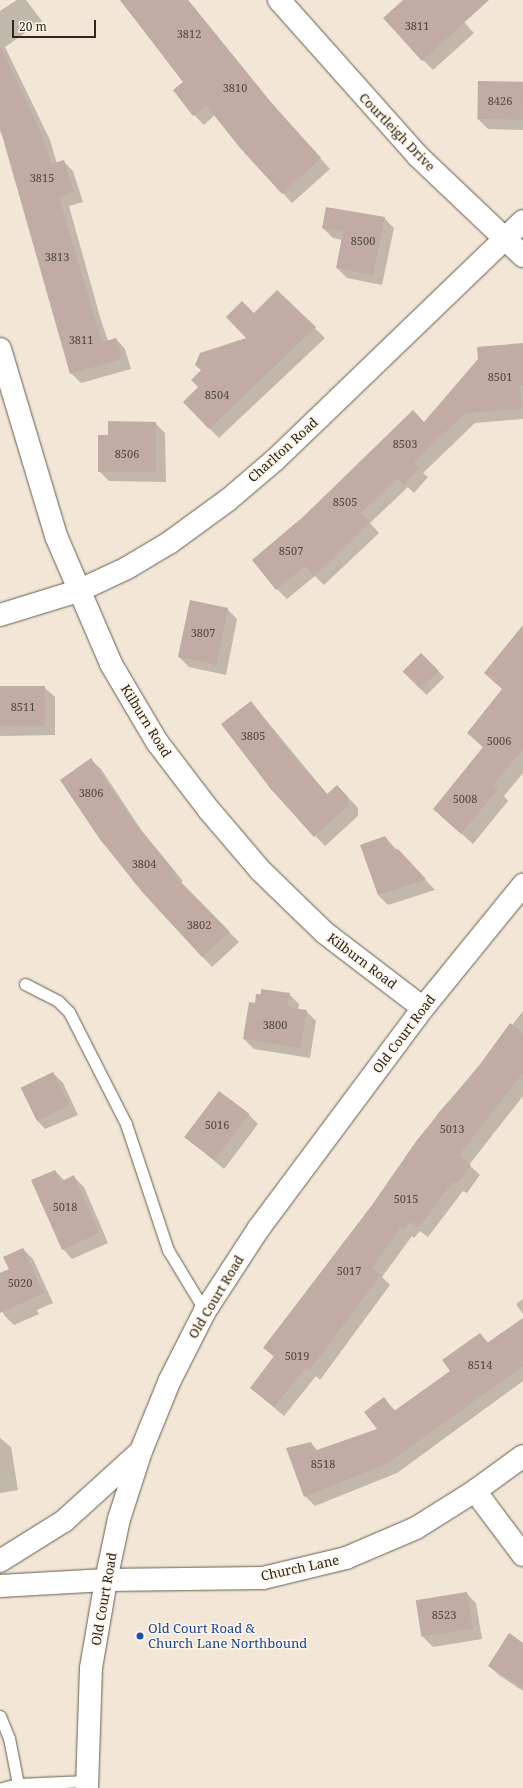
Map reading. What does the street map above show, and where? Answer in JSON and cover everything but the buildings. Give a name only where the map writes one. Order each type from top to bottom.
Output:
[{"type":"street","name":"Courtleigh Drive","points":[[279,0],[418,156],[523,256]]},
{"type":"street","name":"Charlton Road","points":[[0,615],[78,591],[127,568],[169,543],[228,500],[276,459],[523,221]]},
{"type":"street","name":"Kilburn Road","points":[[0,349],[56,536],[78,591],[111,664],[157,742],[208,810],[260,870],[325,933],[424,1008]]},
{"type":"street","name":"Old Court Road","points":[[86,1784],[91,1668],[106,1580],[119,1519],[141,1451],[170,1380],[205,1311],[259,1228],[424,1008],[523,885]]},
{"type":"street","points":[[0,1561],[64,1520],[141,1451]]},
{"type":"street","name":"Church Lane","points":[[0,1586],[106,1580],[263,1578],[339,1560],[416,1528],[475,1491],[523,1456]]},
{"type":"street","points":[[475,1491],[523,1555]]},
{"type":"lane","points":[[25,984],[58,1001],[69,1012],[126,1124],[168,1250],[205,1311]]},
{"type":"lane","points":[[0,1716],[4,1740],[18,1784]]},
{"type":"lane","points":[[2,1788],[18,1784],[86,1784]]},
{"type":"place","name":"Old Court Road & Church Lane Northbound","points":[[140,1636]]}]
